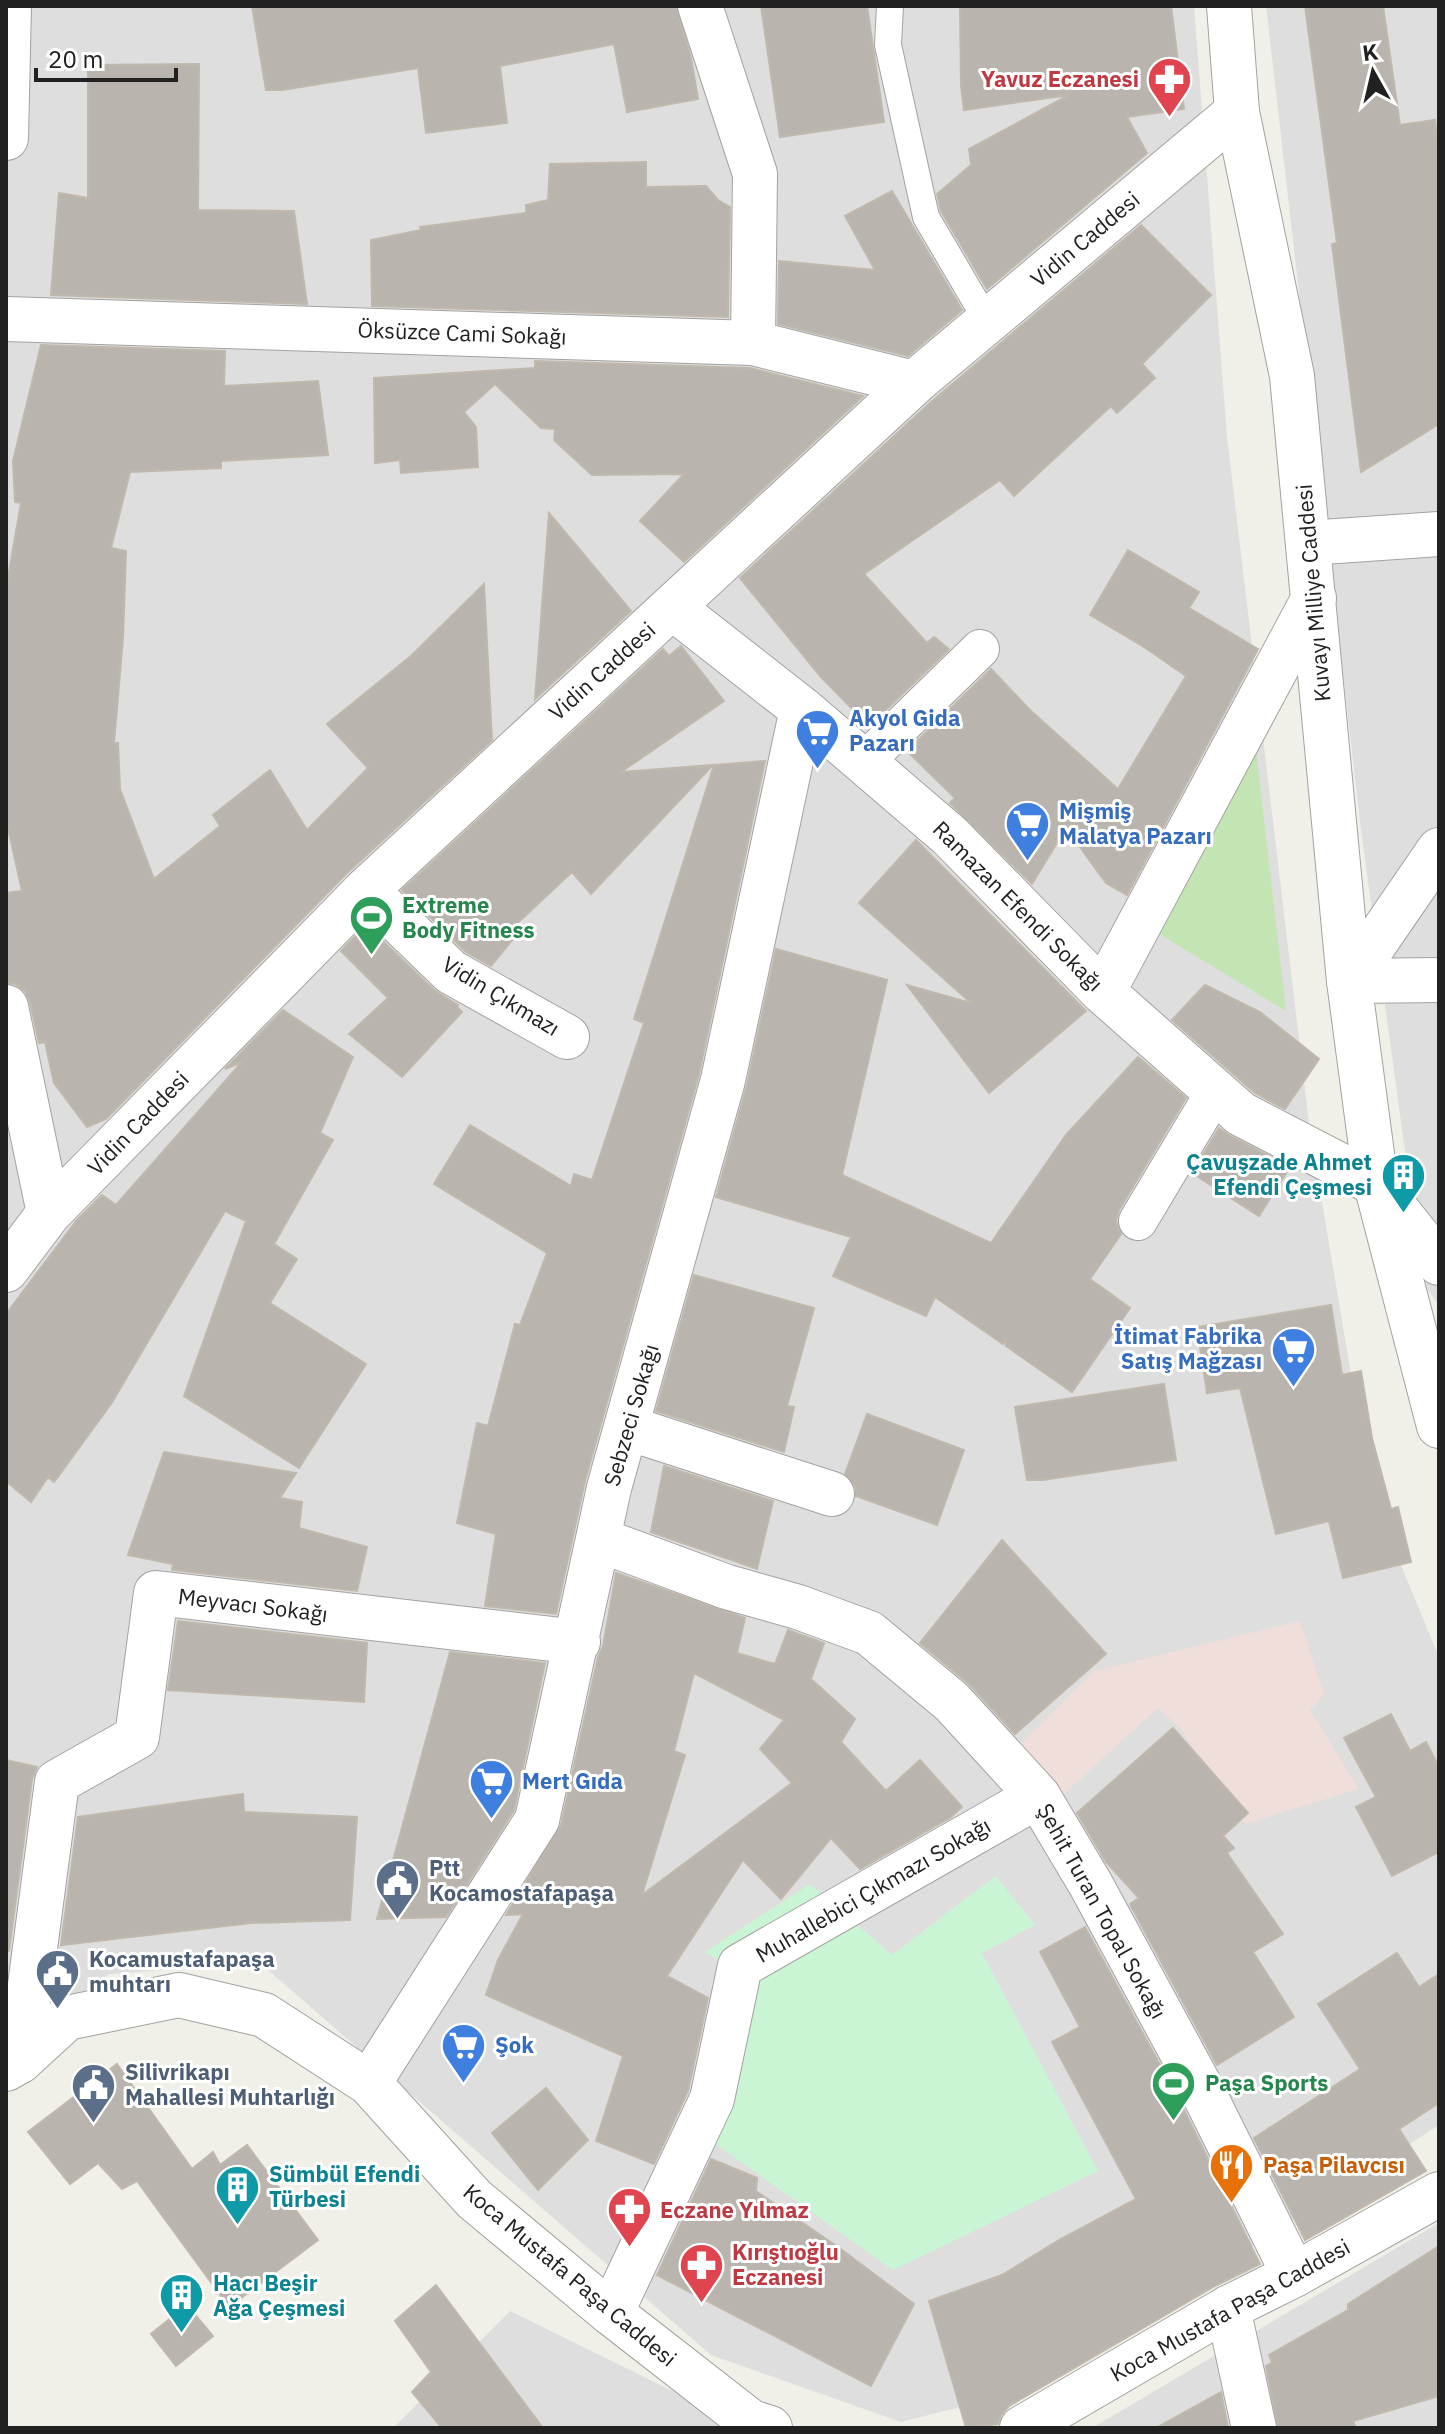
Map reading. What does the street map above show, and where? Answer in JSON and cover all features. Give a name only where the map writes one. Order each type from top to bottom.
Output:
[{"type":"street","points":[[6,121],[9,6]]},
{"type":"street","points":[[700,6],[755,174],[753,343]]},
{"type":"street","name":"Kuvayı Milliye Caddesi","points":[[1229,6],[1237,112],[1292,376],[1349,981],[1376,1184],[1439,1426]]},
{"type":"street","name":"Vidin Caddesi","points":[[6,1270],[49,1213],[366,890],[914,383],[1237,112]]},
{"type":"street","name":"Öksüzce Cami Sokağı","points":[[6,319],[753,343],[914,383]]},
{"type":"street","points":[[1308,543],[1439,534]]},
{"type":"street","points":[[1103,992],[1314,598]]},
{"type":"street","name":"Ramazan Efendi Sokağı","points":[[673,608],[802,709],[950,836],[1103,992],[1241,1114],[1376,1184]]},
{"type":"street","points":[[863,763],[980,649]]},
{"type":"street","name":"Sebzeci Sokağı","points":[[369,2083],[537,1820],[609,1488],[723,1080],[802,709]]},
{"type":"street","points":[[1349,981],[1439,850]]},
{"type":"street","name":"Vidin Çıkmazı","points":[[366,890],[451,972],[567,1037]]},
{"type":"street","points":[[1349,981],[1439,980]]},
{"type":"street","points":[[6,1007],[14,1072],[49,1213]]},
{"type":"street","points":[[1138,1221],[1215,1092]]},
{"type":"street","points":[[1376,1184],[1439,1263]]},
{"type":"street","points":[[628,1428],[832,1494]]},
{"type":"street","name":"Şehit Turan Topal Sokağı","points":[[600,1540],[727,1587],[798,1607],[869,1633],[952,1702],[1038,1796],[1091,1885],[1200,2086],[1294,2275]]},
{"type":"street","name":"Meyvacı Sokağı","points":[[13,2065],[57,1782],[137,1737],[156,1593],[578,1642]]},
{"type":"street","name":"Muhallebici Çıkmazı Sokağı","points":[[611,2313],[712,2099],[740,1966],[1038,1796]]},
{"type":"street","name":"Koca Mustafa Paşa Caddesi","points":[[13,2065],[67,2018],[179,1995],[264,2015],[369,2083],[474,2199],[611,2313],[751,2422],[770,2428]]},
{"type":"street","name":"Koca Mustafa Paşa Caddesi","points":[[1022,2428],[1228,2308],[1439,2194]]},
{"type":"street","points":[[1228,2308],[1254,2428]]},
{"type":"lane","points":[[890,6],[888,45],[926,217],[987,321]]},
{"type":"shaded area","points":[[6,6],[1194,6],[1227,437],[1310,1131],[1371,1493],[1439,1657],[1439,2125],[1032,2389],[901,2422],[711,2355],[260,1963],[109,1974],[6,2046]]},
{"type":"shaded area","points":[[1266,6],[1439,6],[1439,1305],[1423,1283],[1361,830]]},
{"type":"shaded area","points":[[1300,1621],[1324,1694],[1310,1710],[1359,1789],[1245,1824],[1180,1728],[1158,1708],[1058,1799],[1019,1746],[1094,1671]]},
{"type":"shaded area","points":[[1439,2223],[1439,2428],[1092,2428]]},
{"type":"shaded area","points":[[510,2311],[748,2428],[393,2428]]},
{"type":"green space","points":[[1253,723],[1286,1011],[1148,927]]},
{"type":"green space","points":[[996,1876],[1035,1925],[982,1953],[1098,2171],[893,2270],[703,2135],[750,1980],[705,1952],[810,1884],[892,1955]]},
{"type":"building","points":[[252,6],[676,6],[691,58],[698,99],[627,112],[614,44],[500,66],[507,123],[426,133],[418,68],[266,90]]},
{"type":"building","points":[[761,6],[867,6],[884,122],[780,137]]},
{"type":"building","points":[[960,6],[1171,6],[1184,109],[1127,117],[1147,153],[987,289],[941,211],[937,194],[971,165],[969,149],[1069,95],[964,110]]},
{"type":"building","points":[[1305,6],[1383,6],[1400,125],[1435,120],[1439,151],[1439,424],[1361,472],[1332,244],[1337,243]]},
{"type":"building","points":[[199,64],[198,210],[294,211],[307,304],[51,295],[59,193],[88,198],[88,65]]},
{"type":"building","points":[[646,162],[646,187],[706,186],[718,200],[730,207],[728,317],[372,306],[371,240],[421,230],[420,227],[526,213],[526,205],[548,200],[550,164]]},
{"type":"building","points":[[892,191],[962,310],[908,356],[778,324],[779,261],[875,270],[845,216]]},
{"type":"building","points":[[1141,225],[1211,295],[1142,364],[1155,378],[1117,413],[1111,406],[1014,496],[1000,480],[864,574],[927,643],[934,637],[949,649],[869,726],[821,677],[740,578],[931,402]]},
{"type":"building","points":[[41,345],[225,351],[224,386],[318,381],[328,455],[221,461],[221,468],[130,472],[111,548],[126,551],[123,638],[114,743],[118,743],[120,789],[154,879],[220,826],[213,815],[270,770],[307,830],[368,768],[327,724],[411,656],[484,584],[492,740],[348,872],[106,1119],[87,1127],[54,1083],[45,1042],[39,1043],[25,991],[15,984],[6,983],[6,893],[22,891],[6,819],[6,589],[21,503],[15,502],[13,461]]},
{"type":"building","points":[[535,361],[750,368],[863,396],[684,562],[640,521],[684,474],[592,475],[554,440],[555,429],[541,428],[495,384],[464,412],[476,427],[478,467],[401,473],[400,460],[375,463],[374,378],[535,368]]},
{"type":"building","points":[[549,513],[631,611],[535,699]]},
{"type":"building","points":[[1128,550],[1199,592],[1189,608],[1258,649],[1127,895],[1106,883],[1066,828],[1032,884],[950,803],[955,798],[907,751],[991,669],[1031,711],[1118,789],[1186,676],[1090,615]]},
{"type":"building","points":[[681,646],[724,701],[621,772],[713,765],[591,894],[572,872],[511,929],[517,934],[491,966],[466,952],[402,890],[663,649],[669,656]]},
{"type":"building","points":[[765,761],[699,1074],[585,1481],[556,1614],[485,1606],[496,1534],[457,1523],[477,1423],[488,1426],[515,1324],[520,1325],[547,1253],[434,1184],[470,1125],[571,1186],[574,1174],[592,1180],[644,1023],[634,1019],[714,765]]},
{"type":"building","points":[[916,840],[1086,1011],[989,1093],[907,985],[971,1003],[859,903]]},
{"type":"building","points":[[366,925],[434,990],[458,1005],[462,1012],[402,1077],[349,1034],[388,998],[341,951]]},
{"type":"building","points":[[776,949],[887,980],[842,1175],[991,1243],[1066,1135],[1138,1057],[1186,1098],[1119,1210],[1116,1221],[1121,1234],[1090,1279],[1130,1308],[1072,1392],[1006,1346],[1005,1339],[1003,1344],[935,1297],[926,1316],[833,1276],[851,1237],[716,1197],[747,1085]]},
{"type":"building","points":[[1205,985],[1260,1012],[1319,1059],[1285,1109],[1255,1093],[1172,1020]]},
{"type":"building","points":[[283,1010],[353,1057],[320,1133],[333,1140],[274,1244],[297,1259],[270,1303],[366,1364],[299,1468],[184,1396],[246,1221],[225,1211],[111,1404],[54,1482],[48,1477],[31,1502],[6,1481],[6,1314],[77,1220],[102,1195],[116,1205],[242,1062],[225,1069]]},
{"type":"building","points":[[1219,1128],[1290,1167],[1259,1216],[1192,1173]]},
{"type":"building","points":[[694,1275],[814,1308],[787,1406],[794,1407],[784,1452],[656,1411]]},
{"type":"building","points":[[1331,1305],[1342,1375],[1361,1371],[1372,1438],[1391,1509],[1398,1507],[1411,1562],[1343,1578],[1329,1521],[1276,1534],[1240,1388],[1207,1393],[1197,1327]]},
{"type":"building","points":[[1164,1384],[1176,1460],[1027,1480],[1015,1407]]},
{"type":"building","points":[[867,1414],[964,1450],[937,1525],[856,1496],[856,1488],[845,1474]]},
{"type":"building","points":[[164,1452],[296,1473],[280,1498],[302,1502],[299,1528],[367,1547],[357,1591],[172,1570],[173,1564],[128,1555]]},
{"type":"building","points":[[664,1466],[773,1501],[757,1569],[651,1532]]},
{"type":"building","points":[[1002,1540],[1106,1654],[1015,1734],[970,1685],[920,1643]]},
{"type":"building","points":[[616,1573],[745,1618],[737,1653],[775,1664],[788,1630],[824,1643],[811,1679],[855,1719],[841,1742],[886,1791],[920,1760],[962,1807],[951,1817],[860,1869],[831,1838],[781,1899],[743,1860],[667,1976],[708,1998],[688,2091],[654,2164],[596,2141],[623,2056],[486,1995],[498,1960],[523,1914],[506,1915],[561,1825],[603,1646]],"holes":[[[694,1673],[784,1720],[760,1749],[792,1783],[642,1895],[685,1755],[674,1751]]]},
{"type":"building","points":[[178,1621],[367,1643],[364,1702],[168,1690]]},
{"type":"building","points":[[450,1652],[545,1663],[514,1810],[446,1917],[377,1919]]},
{"type":"building","points":[[1391,1714],[1410,1751],[1426,1742],[1439,1767],[1439,1852],[1392,1876],[1356,1807],[1376,1797],[1344,1738]]},
{"type":"building","points":[[1173,1728],[1248,1813],[1223,1836],[1234,1848],[1227,1853],[1283,1934],[1253,1952],[1294,2017],[1217,2065],[1130,1904],[1139,1898],[1106,1862],[1077,1813]]},
{"type":"building","points":[[6,1760],[37,1767],[32,1779],[9,1951],[6,1952]]},
{"type":"building","points":[[243,1794],[244,1812],[357,1817],[350,1920],[251,1923],[61,1945],[78,1817]]},
{"type":"building","points":[[1085,1927],[1178,2098],[1260,2264],[1215,2286],[1009,2406],[998,2424],[966,2428],[929,2301],[1002,2275],[1136,2199],[1052,2042],[1080,2027],[1040,1952]]},
{"type":"building","points":[[1397,1953],[1419,1987],[1439,1974],[1439,2103],[1399,2129],[1426,2171],[1305,2240],[1254,2138],[1360,2069],[1318,2004]]},
{"type":"building","points":[[117,2064],[192,2169],[213,2152],[220,2165],[247,2145],[318,2240],[229,2307],[137,2181],[122,2189],[98,2163],[70,2184],[28,2132]]},
{"type":"building","points":[[546,2088],[588,2140],[538,2190],[492,2133]]},
{"type":"building","points":[[711,2159],[757,2178],[756,2191],[914,2304],[871,2386],[657,2275]]},
{"type":"building","points":[[1439,2246],[1439,2396],[1353,2421],[1356,2428],[1278,2428],[1266,2366],[1272,2363],[1269,2355],[1348,2310],[1348,2304]]},
{"type":"building","points":[[436,2285],[543,2428],[442,2428],[412,2392],[431,2372],[395,2321]]},
{"type":"building","name":"Hacı Beşir Ağa Çeşmesi","points":[[187,2305],[213,2336],[176,2366],[151,2334]]},
{"type":"building","points":[[1221,2392],[1228,2428],[1156,2428]]},
{"type":"place","name":"Yavuz Eczanesi","points":[[1170,118]]},
{"type":"place","name":"Akyol Gida Pazarı","points":[[818,770]]},
{"type":"place","name":"Mişmiş Malatya Pazarı","points":[[1028,863]]},
{"type":"place","name":"Extreme Body Fitness","points":[[371,957]]},
{"type":"place","name":"Çavuşzade Ahmet Efendi Çeşmesi","points":[[1403,1214]]},
{"type":"place","name":"İtimat Fabrika Satış Mağzası","points":[[1293,1388]]},
{"type":"place","name":"Mert Gıda","points":[[491,1820]]},
{"type":"place","name":"Ptt Kocamostafapaşa","points":[[398,1920]]},
{"type":"place","name":"Kocamustafapaşa muhtarı","points":[[58,2011]]},
{"type":"place","name":"Şok","points":[[464,2084]]},
{"type":"place","name":"Paşa Sports","points":[[1174,2122]]},
{"type":"place","name":"Silivrikapı Mahallesi Muhtarlığı","points":[[94,2124]]},
{"type":"place","name":"Paşa Pilavcısı","points":[[1232,2204]]},
{"type":"place","name":"Sümbül Efendi Türbesi","points":[[238,2226]]},
{"type":"place","name":"Eczane Yılmaz","points":[[629,2249]]},
{"type":"place","name":"Kırıştıoğlu Eczanesi","points":[[701,2304]]},
{"type":"place","name":"Hacı Beşir Ağa Çeşmesi","points":[[182,2335]]}]
